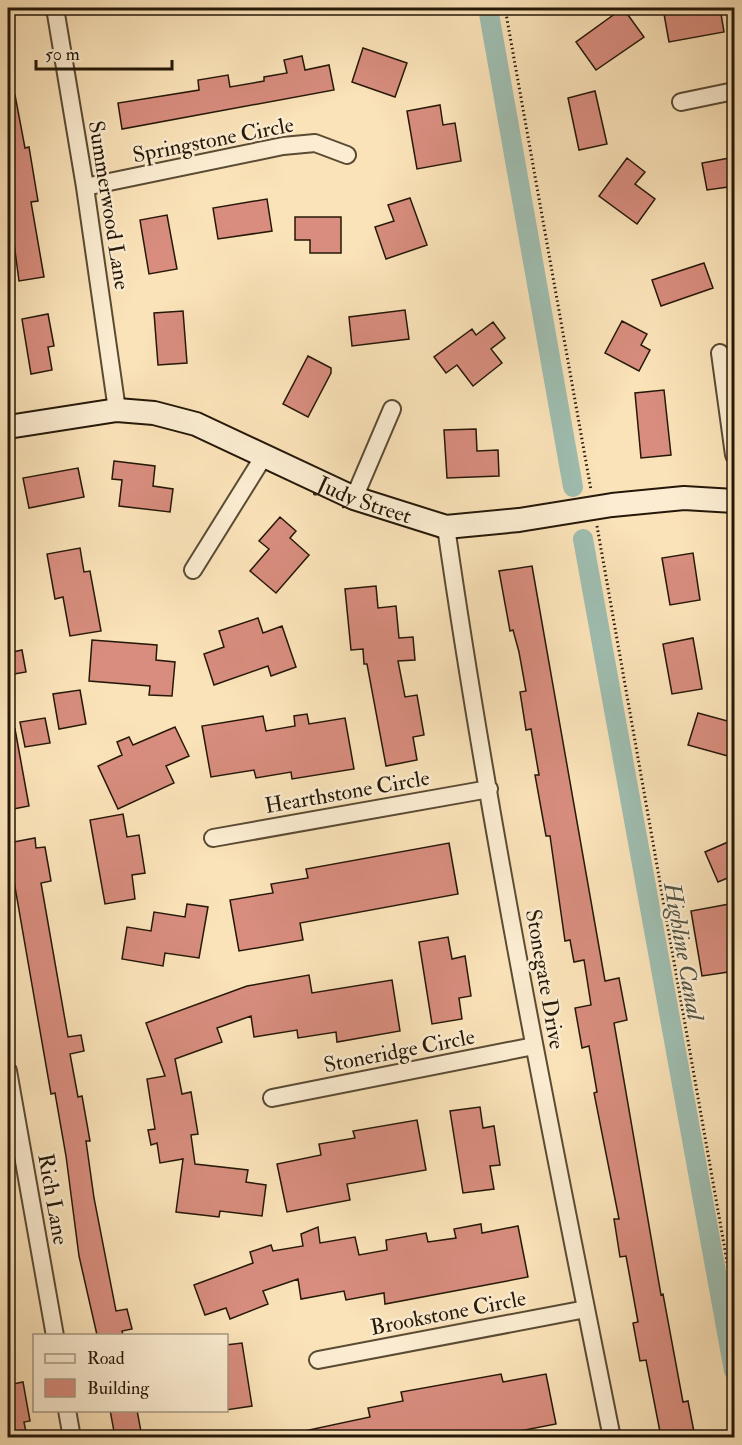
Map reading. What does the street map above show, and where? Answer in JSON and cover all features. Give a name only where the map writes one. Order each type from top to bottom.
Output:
[{"type":"street","name":"Summerwood Lane","points":[[55,8],[85,187],[117,410]]},
{"type":"street","points":[[681,102],[735,91]]},
{"type":"street","name":"Springstone Circle","points":[[85,187],[283,146],[315,143],[347,155]]},
{"type":"street","points":[[720,353],[735,455]]},
{"type":"street","points":[[354,498],[392,409]]},
{"type":"street","name":"Judy Street","points":[[8,427],[117,410],[154,413],[196,424],[354,498],[446,527],[519,520],[594,508],[684,498],[735,501]]},
{"type":"street","points":[[193,570],[264,456]]},
{"type":"street","name":"Stonegate Drive","points":[[446,527],[465,658],[534,1046],[612,1437]]},
{"type":"street","name":"Hearthstone Circle","points":[[213,838],[489,789]]},
{"type":"street","name":"Stoneridge Circle","points":[[272,1098],[534,1046]]},
{"type":"street","name":"Rich Lane","points":[[8,1071],[55,1334]]},
{"type":"street","name":"Brookstone Circle","points":[[318,1360],[586,1309]]},
{"type":"street","points":[[67,1412],[72,1437]]},
{"type":"path","points":[[505,8],[735,1301]]},
{"type":"building","points":[[623,8],[644,37],[596,70],[576,42]]},
{"type":"building","points":[[701,8],[720,8],[724,32],[669,42],[664,14]]},
{"type":"building","points":[[363,48],[407,63],[395,97],[352,82]]},
{"type":"building","points":[[302,56],[305,70],[329,65],[334,90],[122,129],[118,103],[199,90],[198,80],[228,75],[230,87],[264,81],[264,77],[287,73],[284,60]]},
{"type":"building","points":[[595,91],[607,144],[579,150],[568,98]]},
{"type":"building","points":[[8,95],[15,95],[25,148],[29,147],[38,201],[31,202],[44,277],[19,281],[8,198]]},
{"type":"building","points":[[440,105],[443,125],[455,123],[461,161],[417,169],[407,111]]},
{"type":"building","points":[[735,157],[735,186],[707,190],[702,163]]},
{"type":"building","points":[[627,158],[645,172],[635,184],[655,199],[637,224],[599,196]]},
{"type":"building","points":[[410,198],[427,245],[386,259],[375,227],[394,221],[388,205]]},
{"type":"building","points":[[267,199],[272,231],[218,239],[213,208]]},
{"type":"building","points":[[167,215],[177,269],[149,274],[140,220]]},
{"type":"building","points":[[295,217],[341,217],[341,253],[310,253],[310,240],[295,240]]},
{"type":"building","points":[[704,263],[713,288],[661,306],[652,280]]},
{"type":"building","points":[[405,310],[409,339],[352,346],[349,317]]},
{"type":"building","points":[[183,311],[187,363],[158,365],[154,313]]},
{"type":"building","points":[[48,314],[54,346],[48,347],[52,370],[31,374],[22,319]]},
{"type":"building","points":[[622,321],[647,334],[641,345],[650,350],[639,371],[605,353]]},
{"type":"building","points":[[493,322],[505,338],[491,349],[502,363],[473,386],[457,365],[446,373],[434,357],[472,329],[476,335]]},
{"type":"building","points":[[308,356],[331,368],[331,373],[308,417],[283,404]]},
{"type":"building","points":[[664,390],[671,455],[641,458],[635,393]]},
{"type":"building","points":[[476,429],[477,451],[498,450],[499,476],[447,478],[444,430]]},
{"type":"building","points":[[114,461],[155,466],[153,486],[173,489],[170,512],[119,506],[122,480],[112,479]]},
{"type":"building","points":[[78,468],[84,497],[29,508],[23,478]]},
{"type":"building","points":[[280,517],[296,531],[290,538],[309,555],[276,593],[250,571],[269,549],[259,541]]},
{"type":"building","points":[[80,548],[84,572],[90,571],[101,631],[70,636],[63,597],[55,599],[47,554]]},
{"type":"building","points":[[693,553],[700,600],[670,605],[662,558]]},
{"type":"building","points":[[532,566],[605,981],[619,978],[627,1020],[614,1023],[661,1295],[663,1294],[683,1402],[688,1401],[695,1437],[661,1437],[646,1360],[640,1361],[633,1323],[638,1322],[626,1256],[620,1257],[614,1219],[619,1219],[594,1093],[597,1092],[589,1046],[582,1048],[575,1008],[591,1005],[584,960],[574,962],[570,940],[565,941],[550,836],[546,836],[535,775],[539,775],[531,729],[526,730],[520,692],[526,691],[519,652],[513,630],[510,631],[499,571]]},
{"type":"building","points":[[376,586],[378,608],[396,606],[399,638],[413,637],[415,660],[398,661],[405,697],[417,695],[424,735],[413,737],[417,760],[386,766],[367,664],[364,664],[363,649],[351,650],[345,589]]},
{"type":"building","points":[[258,618],[263,633],[282,626],[296,667],[271,676],[268,666],[214,685],[204,654],[224,647],[219,631]]},
{"type":"building","points":[[693,638],[702,689],[672,694],[663,644]]},
{"type":"building","points":[[92,640],[157,645],[156,660],[175,662],[172,696],[149,695],[150,686],[89,681]]},
{"type":"building","points":[[22,650],[26,672],[8,675],[8,653]]},
{"type":"building","points":[[80,690],[86,724],[59,729],[53,694]]},
{"type":"building","points":[[698,713],[735,723],[735,758],[688,745]]},
{"type":"building","points":[[307,714],[309,724],[345,718],[354,769],[292,779],[291,772],[256,778],[254,770],[211,777],[202,726],[263,716],[266,731],[295,726],[294,716]]},
{"type":"building","points":[[45,718],[50,743],[25,747],[20,722]]},
{"type":"building","points":[[175,727],[189,756],[166,766],[174,783],[118,809],[98,766],[122,755],[117,742],[129,737],[133,745]]},
{"type":"building","points":[[8,729],[15,729],[29,806],[8,810]]},
{"type":"building","points":[[123,814],[127,837],[139,835],[145,873],[132,875],[135,899],[105,904],[90,820]]},
{"type":"building","points":[[35,838],[36,848],[45,847],[51,881],[41,883],[68,1037],[81,1035],[84,1051],[70,1054],[78,1097],[82,1096],[90,1141],[86,1141],[94,1198],[116,1311],[127,1309],[132,1329],[122,1331],[123,1334],[97,1334],[79,1256],[66,1156],[55,1093],[51,1094],[8,843]]},
{"type":"building","points":[[735,839],[735,875],[718,882],[705,852]]},
{"type":"building","points":[[449,843],[458,894],[300,923],[303,940],[239,951],[230,900],[273,893],[271,884],[308,878],[306,869]]},
{"type":"building","points":[[735,903],[735,971],[702,976],[691,911]]},
{"type":"building","points":[[187,904],[208,907],[199,958],[165,953],[163,966],[122,959],[127,927],[151,931],[154,912],[185,917]]},
{"type":"building","points":[[448,937],[452,959],[465,956],[471,996],[459,998],[462,1019],[432,1024],[419,942]]},
{"type":"building","points":[[309,975],[312,993],[392,980],[400,1031],[337,1042],[336,1032],[298,1038],[297,1030],[254,1037],[251,1016],[217,1028],[222,1042],[175,1059],[182,1094],[191,1092],[198,1134],[191,1135],[195,1164],[248,1170],[246,1182],[266,1185],[262,1216],[220,1211],[219,1217],[176,1212],[183,1159],[160,1163],[157,1143],[151,1145],[148,1130],[155,1129],[147,1079],[165,1076],[146,1023],[247,986]]},
{"type":"building","points":[[480,1107],[483,1128],[494,1126],[500,1165],[490,1166],[494,1189],[463,1193],[450,1111]]},
{"type":"building","points":[[417,1120],[426,1170],[347,1184],[350,1200],[287,1212],[277,1164],[321,1155],[319,1144],[355,1138],[353,1131]]},
{"type":"building","points":[[481,1224],[482,1233],[518,1226],[528,1277],[385,1304],[384,1293],[346,1300],[344,1291],[301,1299],[298,1279],[263,1291],[268,1304],[230,1319],[226,1308],[205,1315],[194,1285],[253,1263],[250,1252],[271,1245],[273,1251],[303,1246],[301,1234],[318,1227],[320,1243],[355,1237],[359,1255],[387,1250],[386,1240],[426,1233],[428,1242],[456,1238],[454,1229]]},
{"type":"building","points":[[242,1343],[252,1406],[228,1410],[228,1345]]},
{"type":"building","points":[[501,1374],[503,1382],[546,1374],[556,1424],[489,1437],[305,1437],[304,1431],[370,1417],[368,1408],[403,1401],[401,1392]]},
{"type":"building","points":[[23,1382],[30,1421],[24,1422],[27,1437],[8,1437],[8,1385]]},
{"type":"building","points":[[110,1412],[137,1412],[142,1437],[115,1437]]},
{"type":"waterway","points":[[488,8],[573,487]]},
{"type":"waterway","name":"Highline Canal","points":[[583,539],[734,1371]]}]
